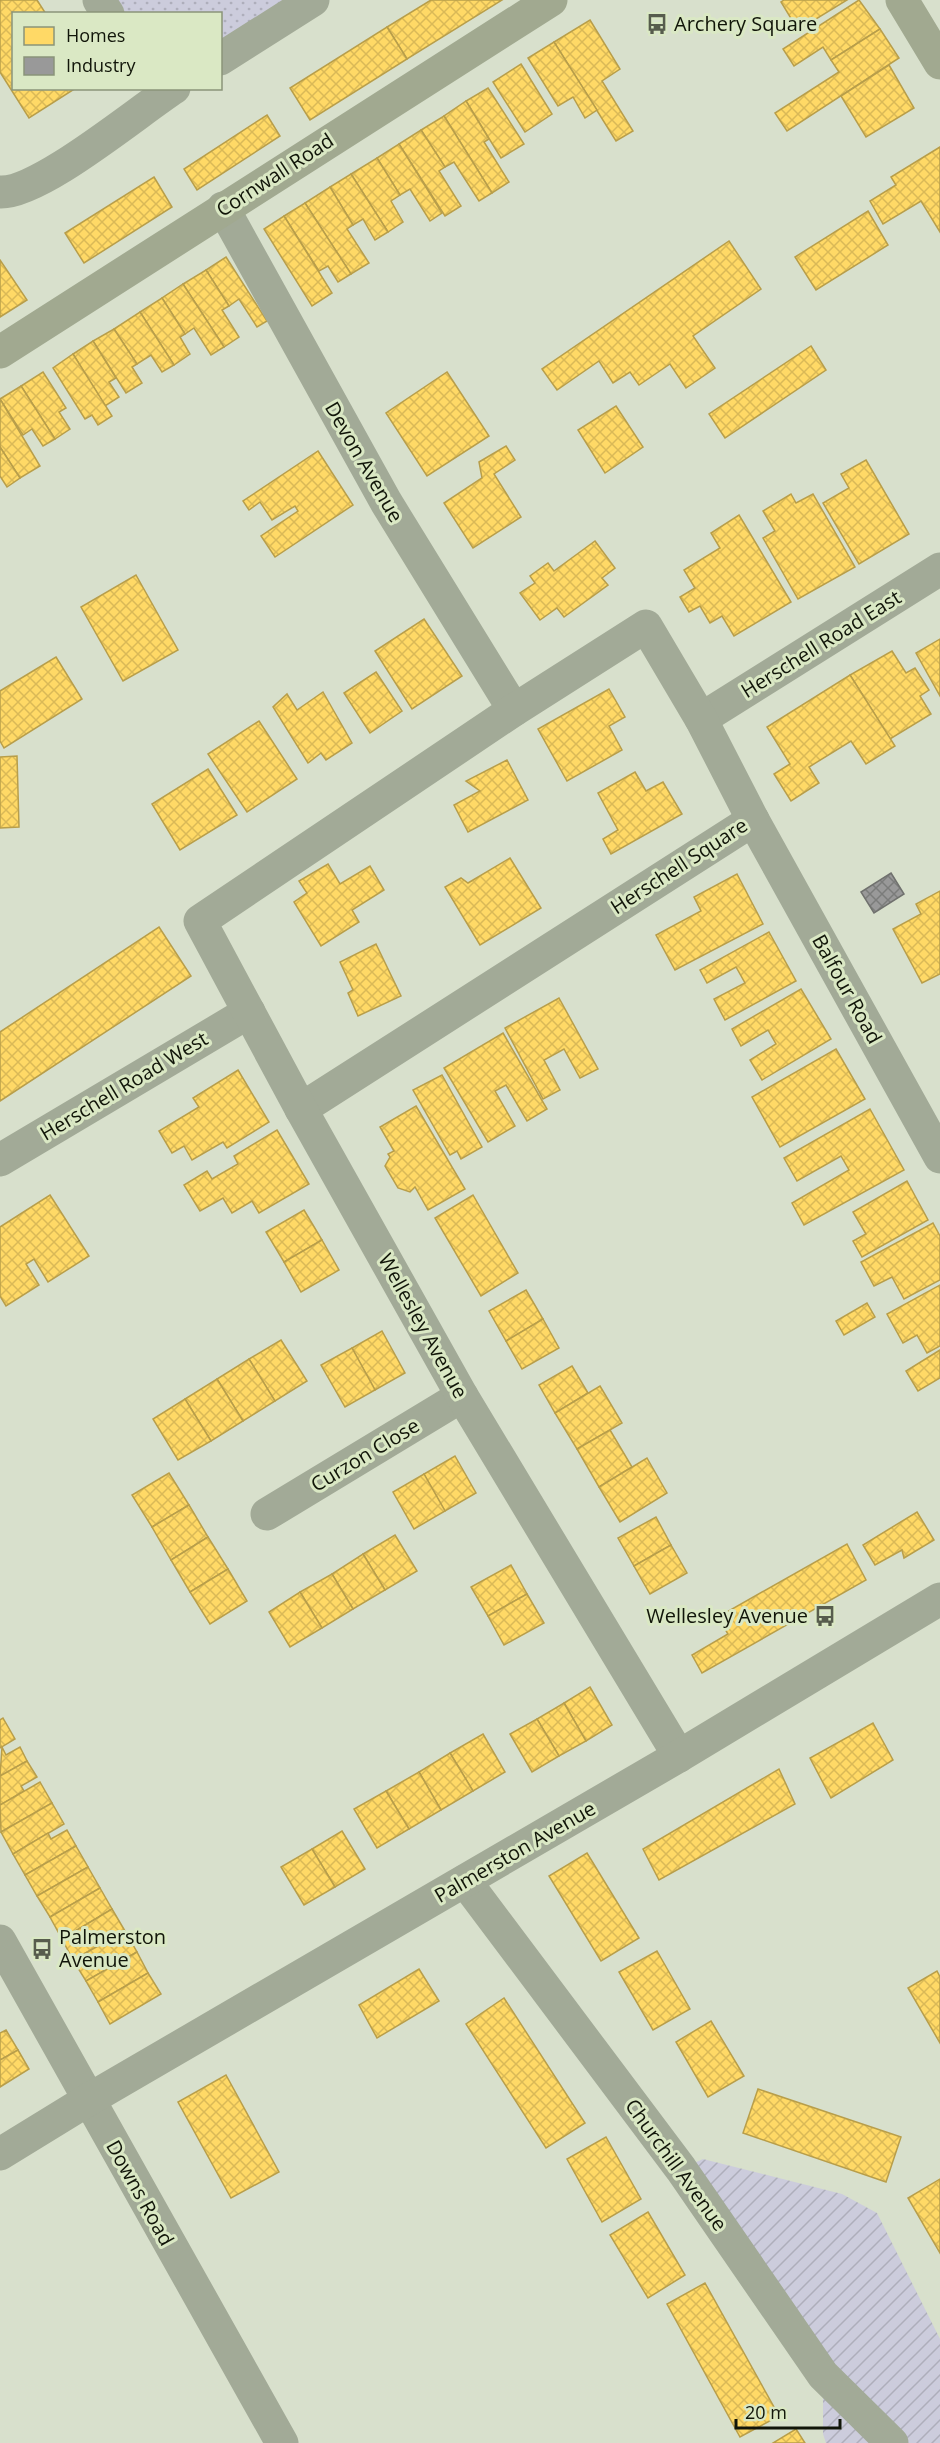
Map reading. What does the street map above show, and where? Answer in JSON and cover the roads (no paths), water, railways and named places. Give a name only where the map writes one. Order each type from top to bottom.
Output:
[{"type":"main road","name":"Cornwall Road","points":[[0,352],[551,0]]},
{"type":"main road","points":[[902,0],[940,63]]},
{"type":"street","points":[[222,58],[313,0]]},
{"type":"street","points":[[0,192],[11,193],[54,171],[165,91]]},
{"type":"street","name":"Devon Avenue","points":[[223,208],[386,502],[514,710]]},
{"type":"street","name":"Herschell Road East","points":[[701,719],[940,569]]},
{"type":"street","name":"Herschell Square","points":[[646,626],[701,719],[753,820],[301,1109],[201,921],[514,710],[646,626]]},
{"type":"street","name":"Balfour Road","points":[[753,820],[940,1157]]},
{"type":"street","name":"Herschell Road West","points":[[0,1160],[249,1012]]},
{"type":"street","name":"Wellesley Avenue","points":[[301,1109],[462,1396],[679,1756]]},
{"type":"street","name":"Curzon Close","points":[[267,1514],[462,1396]]},
{"type":"street","name":"Palmerston Avenue","points":[[0,2154],[88,2100],[679,1756],[940,1599]]},
{"type":"street","name":"Churchill Avenue","points":[[465,1881],[681,2169],[823,2375],[892,2443]]},
{"type":"street","name":"Downs Road","points":[[0,1941],[282,2443]]},
{"type":"place","name":"Archery Square","points":[[657,24]]},
{"type":"place","name":"Wellesley Avenue","points":[[825,1616]]},
{"type":"place","name":"Palmerston Avenue","points":[[42,1949]]}]
